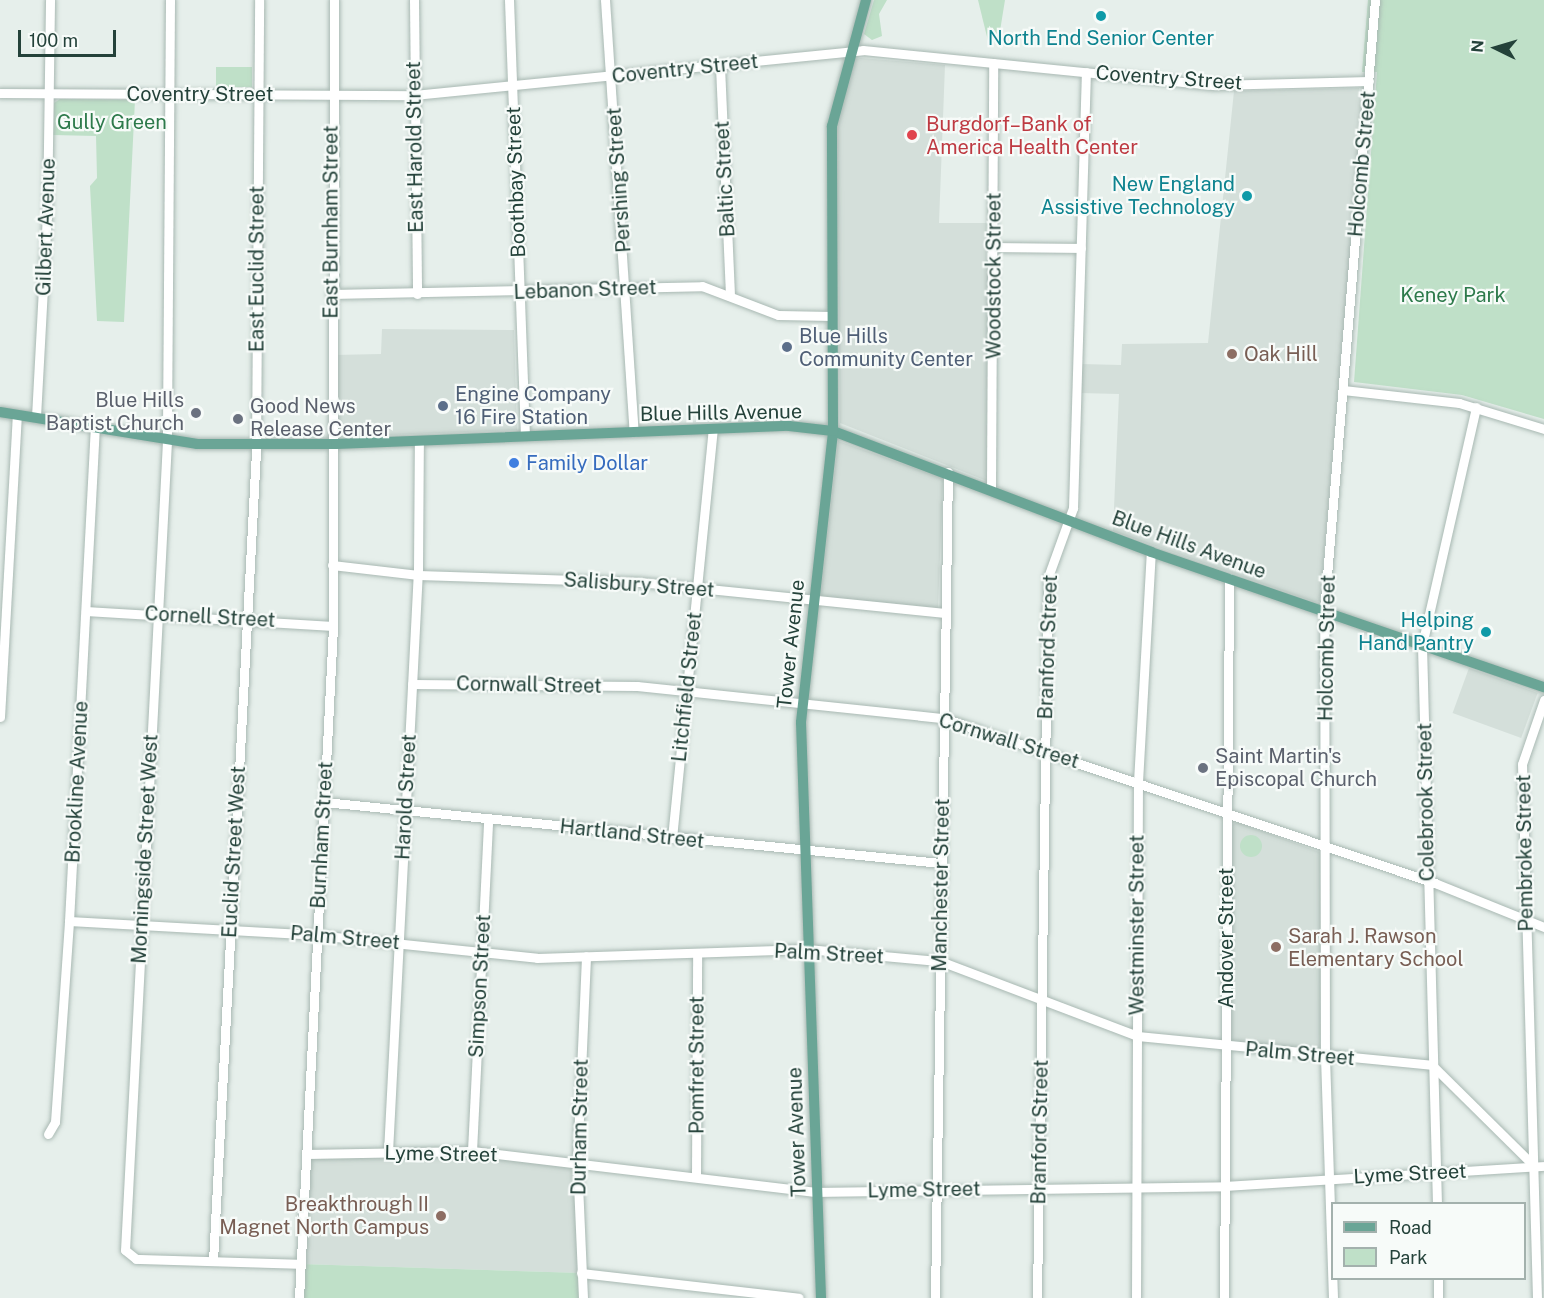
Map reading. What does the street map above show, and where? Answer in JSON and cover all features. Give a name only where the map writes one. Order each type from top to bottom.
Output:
[{"type":"main road","name":"Tower Avenue","points":[[821,1298],[807,949],[802,706],[834,431],[832,126],[849,51],[866,0]]},
{"type":"main road","name":"Blue Hills Avenue","points":[[0,411],[167,441],[256,444],[330,444],[789,426],[834,431],[948,472],[1151,552],[1544,687]]},
{"type":"street","name":"Gilbert Avenue","points":[[36,417],[50,93],[50,0]]},
{"type":"street","name":"Morningside Street West","points":[[170,0],[167,441],[141,925],[128,1257],[213,1260]]},
{"type":"street","name":"East Euclid Street","points":[[256,444],[259,0]]},
{"type":"street","name":"East Burnham Street","points":[[330,444],[333,0]]},
{"type":"street","name":"East Harold Street","points":[[414,0],[417,294]]},
{"type":"street","name":"Boothbay Street","points":[[508,0],[525,436]]},
{"type":"street","name":"Pershing Street","points":[[605,0],[614,76],[634,432]]},
{"type":"street","name":"Holcomb Street","points":[[1331,1238],[1325,1057],[1324,612],[1375,0]]},
{"type":"street","name":"Coventry Street","points":[[0,93],[414,96],[849,51],[1227,85],[1369,81]]},
{"type":"street","name":"Woodstock Street","points":[[991,489],[994,247],[993,63]]},
{"type":"street","name":"Baltic Street","points":[[720,66],[730,293]]},
{"type":"street","name":"Branford Street","points":[[1037,1298],[1048,577],[1069,520],[1086,72]]},
{"type":"street","points":[[994,247],[1081,248]]},
{"type":"street","name":"Lebanon Street","points":[[331,294],[519,294],[702,286],[730,293],[778,315],[832,316]]},
{"type":"street","points":[[1343,390],[1476,407],[1544,429]]},
{"type":"street","name":"Colebrook Street","points":[[1437,1202],[1422,645],[1476,407]]},
{"type":"street","points":[[0,717],[17,414]]},
{"type":"street","name":"Brookline Avenue","points":[[48,1134],[55,1122],[69,921],[95,427]]},
{"type":"street","name":"Litchfield Street","points":[[672,838],[713,429]]},
{"type":"street","name":"Harold Street","points":[[388,1152],[418,574],[418,441]]},
{"type":"street","name":"Euclid Street West","points":[[213,1260],[256,444]]},
{"type":"street","name":"Burnham Street","points":[[299,1298],[333,626],[330,444]]},
{"type":"street","name":"Manchester Street","points":[[934,1298],[948,472]]},
{"type":"street","name":"Westminster Street","points":[[1136,1298],[1138,782],[1151,552]]},
{"type":"street","name":"Salisbury Street","points":[[333,565],[418,574],[697,588],[945,613]]},
{"type":"street","name":"Andover Street","points":[[1224,1298],[1229,578]]},
{"type":"street","name":"Cornell Street","points":[[86,611],[333,626]]},
{"type":"street","name":"Cornwall Street","points":[[412,684],[687,690],[802,706],[943,718],[1428,881],[1544,927]]},
{"type":"street","name":"Pembroke Street","points":[[1537,1298],[1539,1167],[1526,918],[1522,764],[1544,700]]},
{"type":"street","name":"Hartland Street","points":[[324,802],[941,863]]},
{"type":"street","name":"Simpson Street","points":[[472,1151],[488,820]]},
{"type":"street","name":"Palm Street","points":[[69,921],[316,935],[482,952],[586,956],[807,949],[940,961],[1137,1036],[1325,1057],[1432,1065]]},
{"type":"street","name":"Pomfret Street","points":[[696,1176],[697,953]]},
{"type":"street","name":"Durham Street","points":[[583,1298],[577,1163],[586,956]]},
{"type":"street","points":[[1432,1065],[1539,1167]]},
{"type":"street","name":"Lyme Street","points":[[306,1154],[472,1151],[817,1191],[1225,1186],[1539,1167]]},
{"type":"street","points":[[213,1260],[301,1264]]},
{"type":"street","points":[[582,1273],[798,1298]]},
{"type":"street","name":"Holcomb Street","points":[[1332,1280],[1333,1298]]},
{"type":"street","points":[[1438,1280],[1438,1298]]},
{"type":"shaded area","points":[[855,59],[945,65],[939,223],[990,223],[987,481],[840,423],[837,128]]},
{"type":"shaded area","name":"Oak Hill","points":[[1359,88],[1362,114],[1320,601],[1315,602],[1113,531],[1119,394],[1080,393],[1081,364],[1121,365],[1122,344],[1208,343],[1234,91]]},
{"type":"shaded area","points":[[382,329],[514,330],[517,430],[337,437],[334,355],[381,354]]},
{"type":"shaded area","points":[[838,441],[943,478],[938,608],[820,597]]},
{"type":"shaded area","points":[[1469,668],[1538,693],[1521,738],[1453,713]]},
{"type":"shaded area","name":"Sarah J. Rawson Elementary School","points":[[1237,822],[1322,853],[1320,1050],[1231,1041],[1232,825]]},
{"type":"shaded area","name":"Breakthrough II Magnet North Campus","points":[[472,1151],[577,1163],[581,1273],[301,1264],[306,1154]]},
{"type":"green space","points":[[874,0],[887,0],[879,14],[882,36],[872,40],[864,34]]},
{"type":"green space","points":[[978,0],[1005,0],[999,37],[989,45]]},
{"type":"green space","name":"Keney Park","points":[[1368,0],[1544,0],[1544,419],[1462,395],[1354,382],[1377,72],[1362,72]]},
{"type":"green space","points":[[216,67],[252,67],[252,87],[216,87]]},
{"type":"green space","name":"Gully Green","points":[[60,99],[135,100],[124,322],[97,321],[90,186],[97,178],[96,136],[53,135],[54,103]]},
{"type":"green space","points":[[1251,835],[1259,838],[1262,846],[1259,854],[1251,857],[1243,854],[1240,846],[1243,838]]},
{"type":"green space","points":[[301,1264],[581,1273],[583,1298],[299,1298]]},
{"type":"place","name":"North End Senior Center","points":[[1101,16]]},
{"type":"place","name":"Burgdorf–Bank of America Health Center","points":[[912,135]]},
{"type":"place","name":"New England Assistive Technology","points":[[1247,196]]},
{"type":"place","name":"Blue Hills Community Center","points":[[787,347]]},
{"type":"place","name":"Oak Hill","points":[[1232,354]]},
{"type":"place","name":"Engine Company 16 Fire Station","points":[[443,406]]},
{"type":"place","name":"Blue Hills Baptist Church","points":[[196,413]]},
{"type":"place","name":"Good News Release Center","points":[[238,419]]},
{"type":"place","name":"Family Dollar","points":[[514,463]]},
{"type":"place","name":"Helping Hand Pantry","points":[[1486,632]]},
{"type":"place","name":"Saint Martin's Episcopal Church","points":[[1203,768]]},
{"type":"place","name":"Sarah J. Rawson Elementary School","points":[[1276,947]]},
{"type":"place","name":"Breakthrough II Magnet North Campus","points":[[441,1216]]}]
